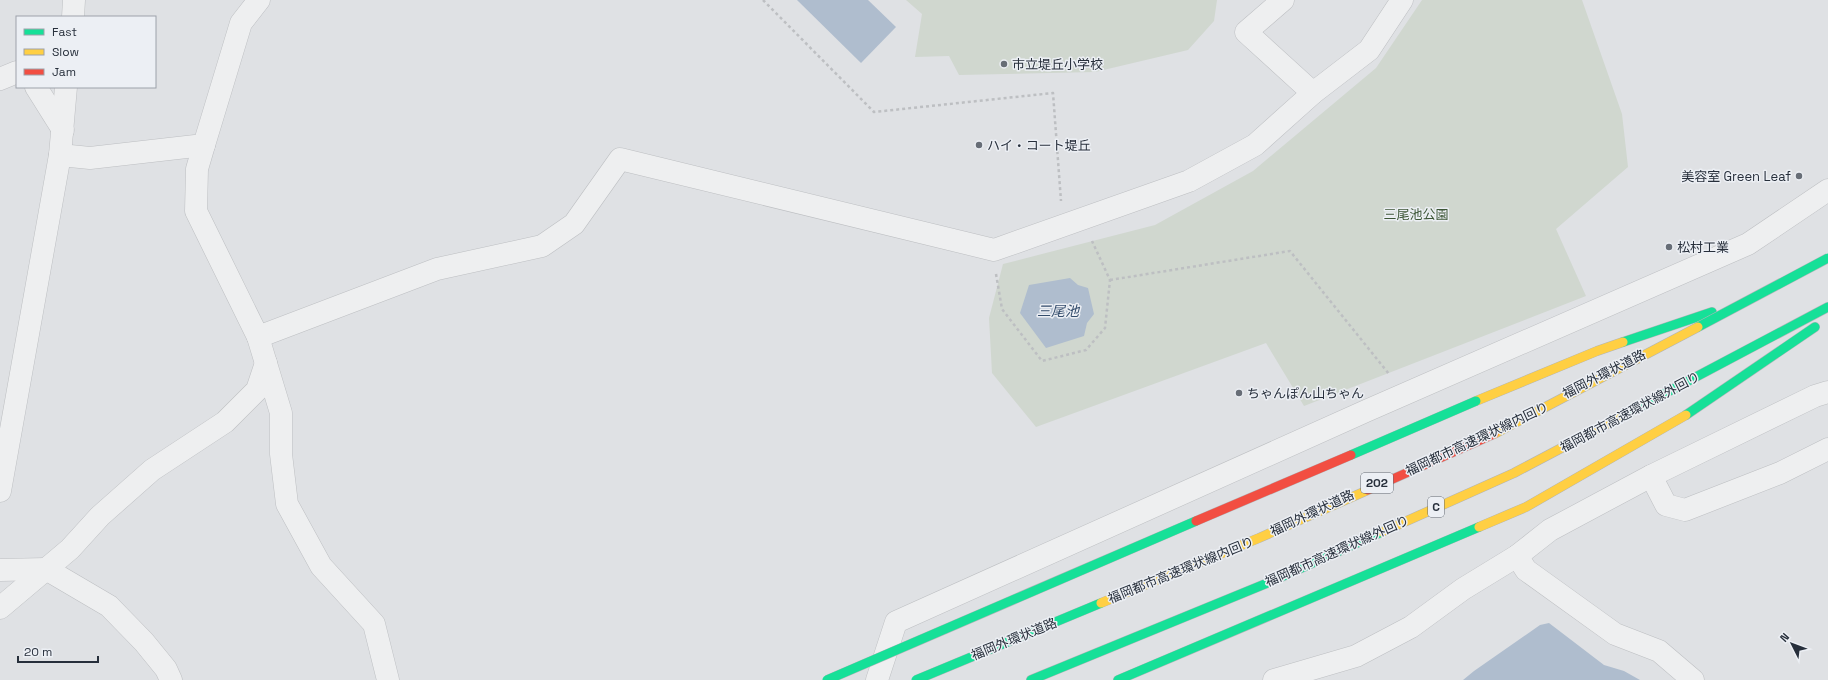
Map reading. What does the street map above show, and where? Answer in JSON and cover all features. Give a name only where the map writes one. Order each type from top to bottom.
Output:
[{"type":"highway","name":"福岡外環状道路","points":[[912,680],[1202,564],[1522,416],[1759,296],[1828,257]]},
{"type":"highway","name":"福岡都市高速環状線内回り","points":[[916,680],[1259,538],[1496,433],[1828,257]]},
{"type":"highway","points":[[828,680],[1476,401],[1597,351],[1759,296]]},
{"type":"highway","name":"福岡都市高速環状線外回り","points":[[1031,680],[1277,579],[1514,473],[1828,307]]},
{"type":"highway","points":[[1049,680],[1190,624],[1332,558],[1456,506],[1600,435],[1828,315]]},
{"type":"highway","points":[[1118,680],[1289,609],[1526,507],[1695,410],[1822,322]]},
{"type":"street","points":[[73,16],[74,0]]},
{"type":"street","points":[[259,0],[241,23],[204,145],[197,169],[196,210],[258,337],[281,413],[280,454],[287,504],[321,566],[374,624],[388,680]]},
{"type":"street","points":[[1283,0],[1246,32],[1313,93]]},
{"type":"street","points":[[258,337],[437,269],[542,246],[574,224],[620,159],[994,250],[1196,177],[1255,145],[1313,93],[1369,50],[1402,0]]},
{"type":"street","points":[[0,79],[16,72]]},
{"type":"street","points":[[37,88],[63,130]]},
{"type":"street","points":[[0,491],[60,155],[66,88]]},
{"type":"street","points":[[60,155],[90,158],[204,145]]},
{"type":"street","points":[[877,680],[896,622],[1359,414],[1748,244],[1828,190]]},
{"type":"street","points":[[0,608],[70,549],[100,516],[152,470],[225,422],[257,390],[266,364]]},
{"type":"street","points":[[1274,680],[1356,656],[1411,627],[1463,589],[1517,556],[1550,530],[1651,476],[1815,396],[1828,392]]},
{"type":"street","points":[[1651,476],[1666,505],[1685,510],[1780,473],[1828,449]]},
{"type":"street","points":[[1517,556],[1526,570],[1615,634],[1659,651],[1693,680]]},
{"type":"street","points":[[0,570],[46,569],[109,606],[144,642],[166,669],[171,680]]},
{"type":"path","points":[[763,0],[874,112],[1053,94],[1072,222],[1110,280],[1105,328],[1086,350],[1042,361],[1002,309],[992,250]]},
{"type":"path","points":[[1110,280],[1290,251],[1393,378]]},
{"type":"green space","points":[[906,0],[1217,0],[1214,21],[1188,50],[1095,72],[959,75],[949,56],[915,57],[922,14]]},
{"type":"green space","name":"三尾池公園","points":[[1422,0],[1582,0],[1622,114],[1628,167],[1556,229],[1586,296],[1304,406],[1266,343],[1036,427],[992,373],[989,318],[1003,264],[1155,225],[1253,171],[1376,68]]},
{"type":"water","points":[[797,0],[868,0],[896,27],[861,63]]},
{"type":"water","name":"三尾池","points":[[1070,278],[1078,285],[1088,288],[1094,314],[1087,323],[1084,336],[1046,348],[1020,313],[1029,285]]},
{"type":"water","points":[[1549,623],[1604,665],[1624,671],[1640,680],[1463,680],[1540,625]]},
{"type":"traffic: fast","points":[[1698,327],[1828,258]]},
{"type":"traffic: fast","points":[[1624,415],[1828,307]]},
{"type":"traffic: fast","points":[[1623,342],[1712,312]]},
{"type":"traffic: fast","points":[[1686,415],[1815,327]]},
{"type":"traffic: fast","points":[[1351,455],[1476,401]]},
{"type":"traffic: fast","points":[[827,680],[1196,521]]},
{"type":"traffic: fast","points":[[1118,680],[1479,527]]},
{"type":"traffic: fast","points":[[1031,680],[1277,579],[1382,532]]},
{"type":"traffic: fast","points":[[916,680],[1101,603]]},
{"type":"traffic: slow","points":[[1494,434],[1698,327]]},
{"type":"traffic: slow","points":[[1476,401],[1597,351],[1623,342]]},
{"type":"traffic: slow","points":[[1382,532],[1514,473],[1624,415]]},
{"type":"traffic: slow","points":[[1479,527],[1526,507],[1686,415]]},
{"type":"traffic: slow","points":[[1101,603],[1259,538],[1368,490]]},
{"type":"traffic: jam","points":[[1368,490],[1494,434]]},
{"type":"traffic: jam","points":[[1196,521],[1351,455]]},
{"type":"place","name":"市立堤丘小学校","points":[[1004,64]]},
{"type":"place","name":"ハイ・コート堤丘","points":[[979,145]]},
{"type":"place","name":"美容室 Green Leaf","points":[[1799,176]]},
{"type":"place","name":"松村工業","points":[[1669,247]]},
{"type":"place","name":"ちゃんぽん山ちゃん","points":[[1239,393]]}]
